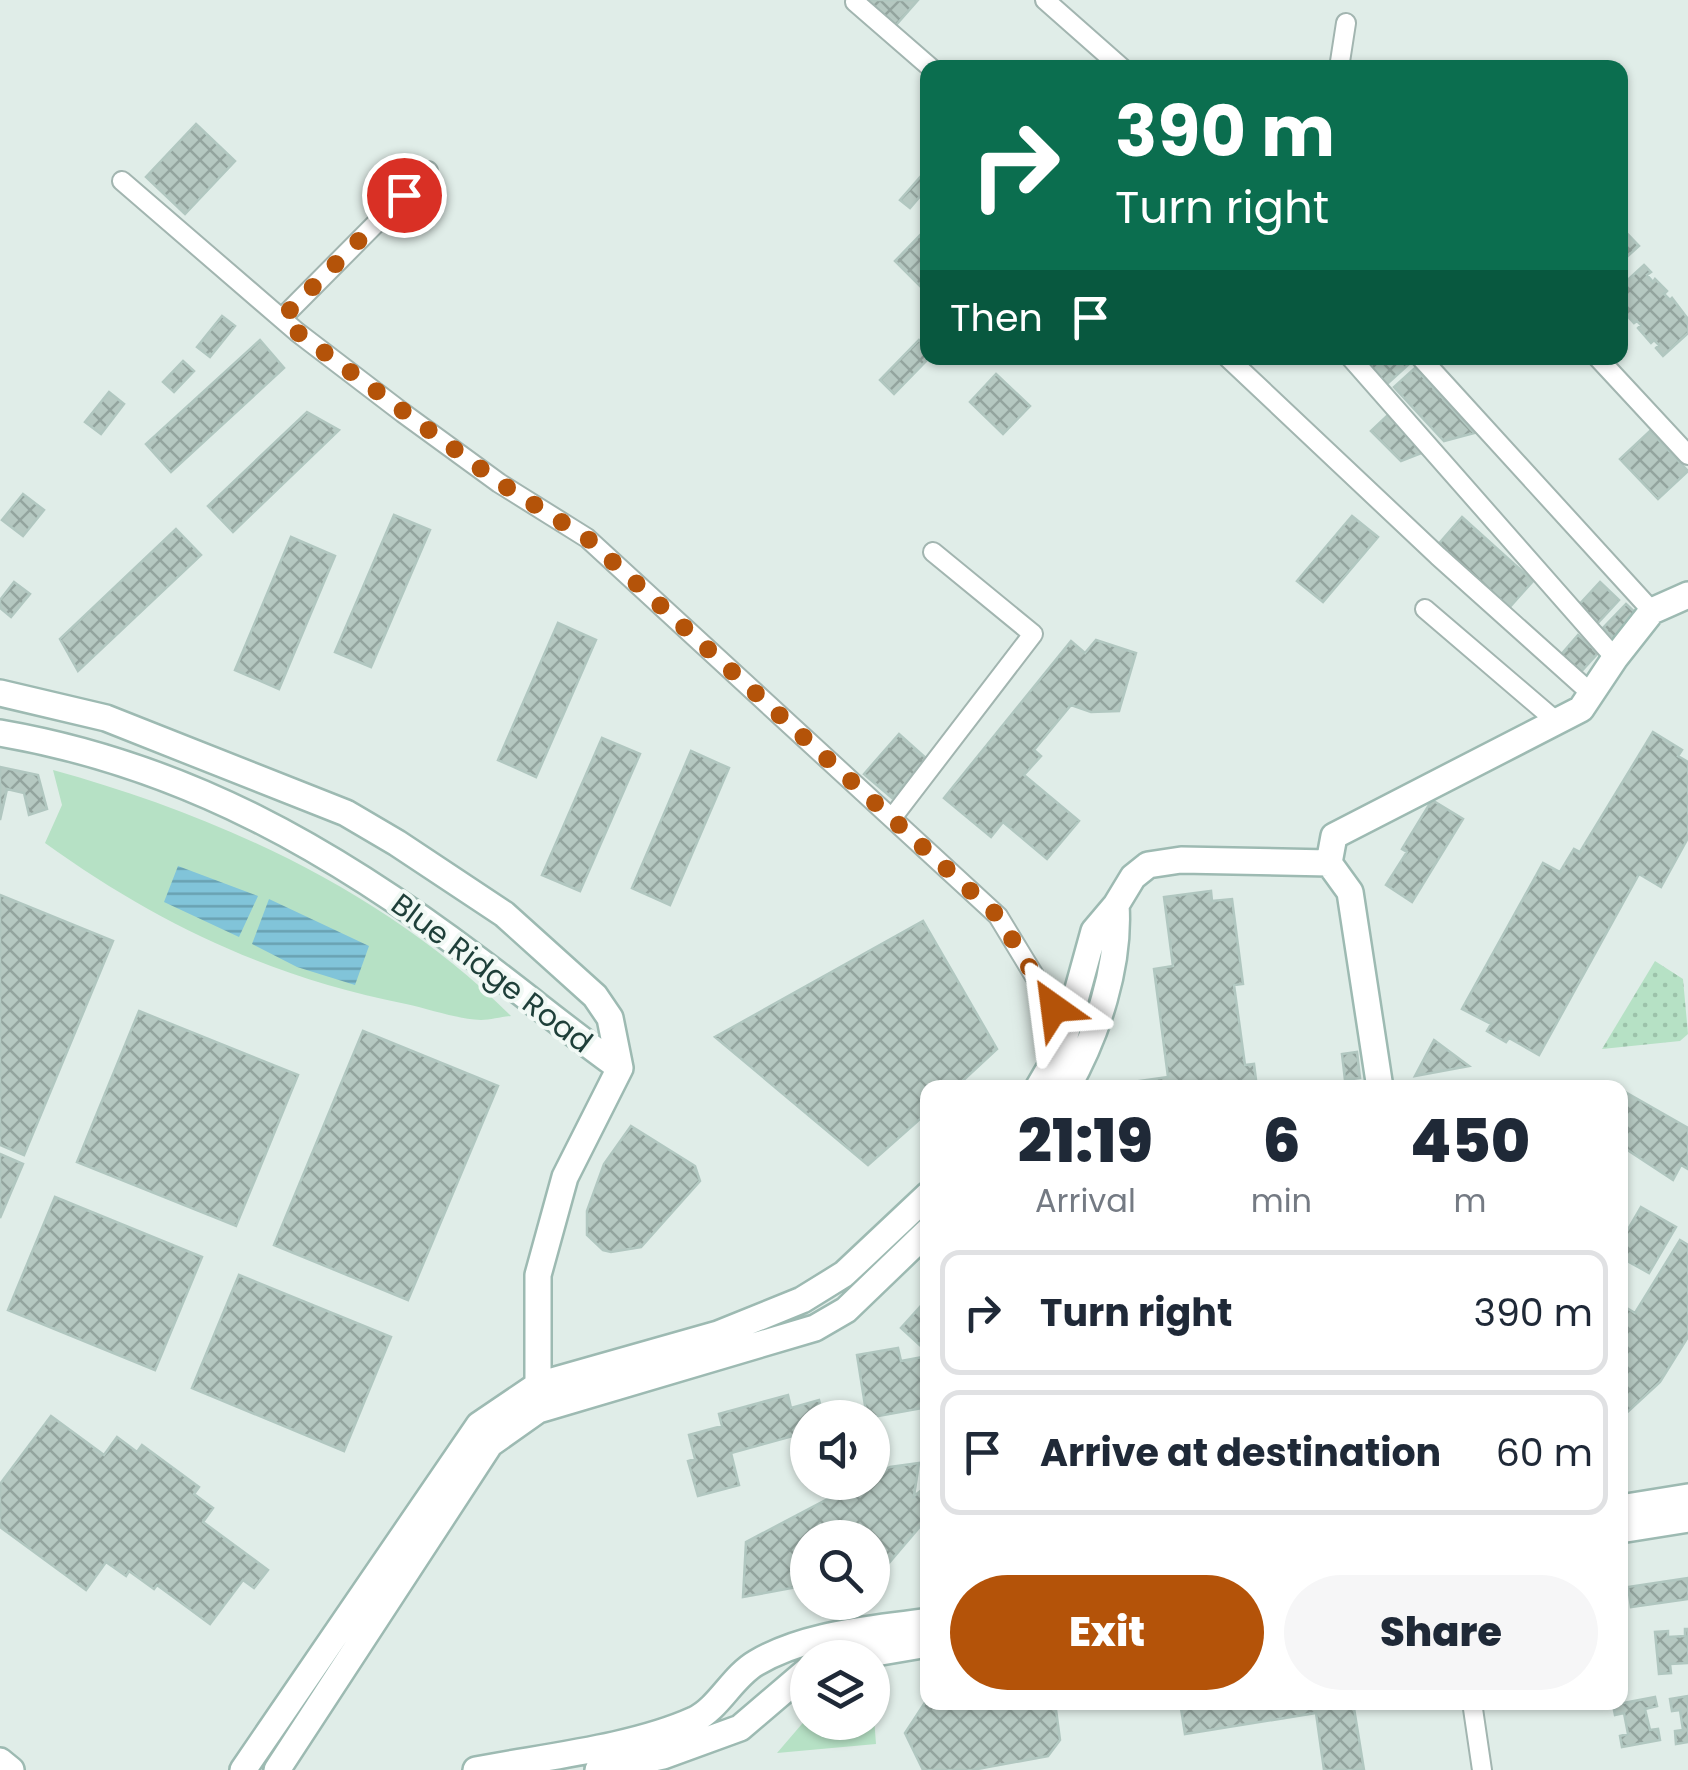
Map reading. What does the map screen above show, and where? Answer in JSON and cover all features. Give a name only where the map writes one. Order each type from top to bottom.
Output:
[{"type":"street","points":[[1044,0],[1113,60]]},
{"type":"street","points":[[854,2],[921,60]]},
{"type":"street","points":[[1340,60],[1346,24]]},
{"type":"street","points":[[283,317],[428,171]]},
{"type":"street","points":[[122,181],[297,332],[403,414],[500,483],[587,538],[998,916],[1054,1008],[1086,1012]]},
{"type":"street","points":[[1235,365],[1593,695]]},
{"type":"street","points":[[1357,365],[1615,658]]},
{"type":"street","points":[[1427,365],[1652,611]]},
{"type":"street","points":[[1604,365],[1688,456]]},
{"type":"street","points":[[892,818],[1033,634],[933,552]]},
{"type":"street","points":[[1379,1080],[1350,892],[1329,862],[1334,836],[1581,710],[1652,611],[1688,595]]},
{"type":"street","points":[[1426,609],[1556,721]]},
{"type":"street","name":"Blue Ridge Road","points":[[0,693],[106,718],[346,813],[398,843],[504,914],[595,996],[610,1018],[620,1068]]},
{"type":"street","name":"Blue Ridge Road","points":[[0,732],[90,750],[220,799],[293,838],[345,867],[442,933],[620,1068]]},
{"type":"street","points":[[1071,1080],[1084,1057],[1094,930],[1116,905],[1132,878],[1148,865],[1181,860],[1329,862]]},
{"type":"street","points":[[1043,1080],[1086,1012]]},
{"type":"street","points":[[538,1398],[538,1275],[565,1176],[620,1068]]},
{"type":"street","points":[[243,1770],[479,1425],[538,1398],[786,1308],[844,1274],[920,1203]]},
{"type":"street","points":[[277,1770],[490,1444],[538,1398],[815,1328],[846,1310],[920,1239]]},
{"type":"street","points":[[1628,1507],[1688,1497]]},
{"type":"street","points":[[1628,1529],[1688,1519]]},
{"type":"street","points":[[476,1770],[613,1744],[696,1719],[755,1664],[790,1646],[920,1622]]},
{"type":"street","points":[[890,1650],[920,1645]]},
{"type":"street","points":[[598,1770],[663,1756],[740,1728],[790,1685]]},
{"type":"street","points":[[1473,1710],[1482,1770]]},
{"type":"street","points":[[0,1761],[12,1770]]},
{"type":"green space","points":[[53,770],[178,810],[298,864],[411,932],[511,1016],[472,1019],[356,993],[261,962],[172,922],[45,843],[62,805]]},
{"type":"green space","points":[[1655,961],[1683,979],[1688,1034],[1680,1041],[1602,1049]]},
{"type":"green space","points":[[790,1738],[876,1740],[876,1744],[777,1753]]},
{"type":"water","points":[[178,866],[258,896],[239,937],[164,902]]},
{"type":"water","points":[[269,899],[369,946],[355,985],[297,967],[252,944]]},
{"type":"building","points":[[867,0],[918,0],[896,25]]},
{"type":"building","points":[[196,124],[235,161],[185,214],[146,177]]},
{"type":"building","points":[[920,177],[920,196],[910,208],[900,200]]},
{"type":"building","points":[[1628,234],[1639,246],[1628,256]]},
{"type":"building","points":[[920,236],[920,286],[895,261]]},
{"type":"building","points":[[1644,265],[1651,272],[1647,275],[1667,291],[1664,294],[1672,298],[1688,319],[1688,333],[1663,356],[1656,348],[1659,345],[1654,340],[1651,343],[1638,328],[1641,325],[1628,317],[1628,280]]},
{"type":"building","points":[[222,316],[235,326],[210,357],[197,347]]},
{"type":"building","points":[[260,340],[284,368],[171,472],[146,444]]},
{"type":"building","points":[[920,341],[922,365],[894,394],[880,380]]},
{"type":"building","points":[[183,361],[194,371],[174,392],[163,382]]},
{"type":"building","points":[[1369,365],[1408,365],[1387,384]]},
{"type":"building","points":[[1415,368],[1474,433],[1444,441],[1394,387]]},
{"type":"building","points":[[996,374],[1030,406],[1003,434],[970,402]]},
{"type":"building","points":[[109,392],[124,404],[101,434],[85,422]]},
{"type":"building","points":[[307,412],[339,430],[233,532],[208,506]]},
{"type":"building","points":[[1388,415],[1424,452],[1401,461],[1371,431]]},
{"type":"building","points":[[1650,431],[1688,471],[1658,499],[1620,459]]},
{"type":"building","points":[[23,494],[44,510],[23,536],[2,520]]},
{"type":"building","points":[[394,515],[430,530],[371,667],[335,652]]},
{"type":"building","points":[[1352,516],[1378,537],[1323,602],[1297,581]]},
{"type":"building","points":[[1462,517],[1533,581],[1508,609],[1437,546]]},
{"type":"building","points":[[176,529],[201,555],[78,671],[60,639]]},
{"type":"building","points":[[291,537],[335,556],[279,689],[235,670]]},
{"type":"building","points":[[14,582],[30,594],[11,617],[0,608],[0,600]]},
{"type":"building","points":[[1600,582],[1619,600],[1596,625],[1577,607]]},
{"type":"building","points":[[1626,604],[1640,617],[1617,641],[1603,628]]},
{"type":"building","points":[[558,623],[596,640],[536,777],[498,760]]},
{"type":"building","points":[[1578,635],[1598,653],[1578,675],[1558,658]]},
{"type":"building","points":[[1096,640],[1136,653],[1119,711],[1091,712],[1071,705],[1034,750],[1041,756],[1024,775],[1079,821],[1047,859],[1003,822],[991,837],[944,798],[1071,641],[1085,653]]},
{"type":"building","points":[[1653,732],[1682,750],[1678,756],[1688,762],[1688,838],[1661,887],[1639,874],[1539,1055],[1509,1038],[1506,1042],[1487,1031],[1491,1024],[1462,1009],[1543,863],[1560,872],[1574,849],[1580,852]]},
{"type":"building","points":[[899,734],[927,759],[892,798],[864,774]]},
{"type":"building","points":[[602,738],[640,754],[580,891],[542,875]]},
{"type":"building","points":[[691,751],[729,768],[670,905],[632,888]]},
{"type":"building","points":[[0,767],[38,775],[47,809],[29,815],[24,793],[7,789],[0,820]]},
{"type":"building","points":[[1432,800],[1463,819],[1412,902],[1386,885],[1407,852],[1402,849]]},
{"type":"building","points":[[1211,891],[1212,901],[1232,899],[1243,984],[1234,985],[1245,1065],[1254,1064],[1256,1080],[1146,1080],[1168,1077],[1154,969],[1173,966],[1164,897]]},
{"type":"building","points":[[0,895],[113,941],[24,1155],[0,1145]]},
{"type":"building","points":[[923,921],[997,1049],[964,1080],[920,1080],[920,1119],[868,1165],[715,1037]]},
{"type":"building","points":[[139,1011],[298,1075],[236,1226],[77,1162]]},
{"type":"building","points":[[363,1031],[498,1086],[408,1300],[274,1245]]},
{"type":"building","points":[[1434,1040],[1469,1066],[1415,1076]]},
{"type":"building","points":[[1357,1052],[1360,1078],[1345,1080],[1342,1054]]},
{"type":"building","points":[[1628,1094],[1688,1128],[1688,1169],[1681,1165],[1673,1180],[1628,1150]]},
{"type":"building","points":[[631,1126],[695,1166],[700,1181],[641,1247],[611,1252],[587,1235],[587,1211],[604,1164]]},
{"type":"building","points":[[0,1154],[23,1164],[0,1218]]},
{"type":"building","points":[[55,1197],[202,1257],[155,1370],[8,1310]]},
{"type":"building","points":[[1641,1207],[1676,1227],[1649,1273],[1628,1261],[1628,1229]]},
{"type":"building","points":[[1680,1240],[1688,1245],[1688,1337],[1660,1382],[1628,1412],[1628,1309],[1635,1313]]},
{"type":"building","points":[[239,1275],[391,1337],[344,1451],[192,1388]]},
{"type":"building","points":[[920,1307],[920,1345],[901,1328]]},
{"type":"building","points":[[898,1348],[901,1361],[920,1357],[920,1408],[890,1414],[890,1400],[864,1400],[857,1355]]},
{"type":"building","points":[[788,1395],[790,1437],[731,1453],[739,1485],[698,1496],[688,1461],[695,1459],[689,1435],[722,1426],[719,1414]]},
{"type":"building","points":[[51,1416],[104,1455],[117,1437],[137,1452],[142,1445],[199,1487],[194,1494],[213,1508],[203,1522],[268,1570],[254,1588],[243,1580],[210,1624],[157,1585],[154,1589],[129,1571],[126,1576],[106,1562],[86,1590],[0,1527],[0,1484]]},
{"type":"building","points":[[919,1463],[914,1496],[920,1491],[920,1527],[890,1562],[890,1520],[790,1520],[790,1588],[743,1597],[746,1542],[826,1500],[890,1500],[890,1467]]},
{"type":"building","points":[[1688,1578],[1688,1599],[1631,1607],[1628,1587]]},
{"type":"building","points":[[1685,1629],[1688,1663],[1670,1664],[1671,1673],[1659,1674],[1655,1632],[1668,1631],[1668,1637],[1685,1636]]},
{"type":"building","points":[[1688,1696],[1688,1742],[1676,1744],[1675,1731],[1683,1730],[1680,1710],[1672,1711],[1670,1699]]},
{"type":"building","points":[[1655,1697],[1657,1706],[1645,1709],[1650,1730],[1658,1729],[1660,1740],[1622,1747],[1620,1736],[1628,1734],[1624,1713],[1615,1715],[1614,1710],[1628,1710],[1628,1702]]},
{"type":"building","points":[[920,1710],[1056,1710],[1060,1740],[1048,1756],[972,1770],[923,1770],[905,1733]]},
{"type":"building","points":[[1181,1710],[1354,1710],[1364,1770],[1324,1770],[1316,1713],[1185,1734]]},
{"type":"route","points":[[404,195],[283,317],[403,414],[500,483],[587,538],[998,916],[1054,1008]]}]
